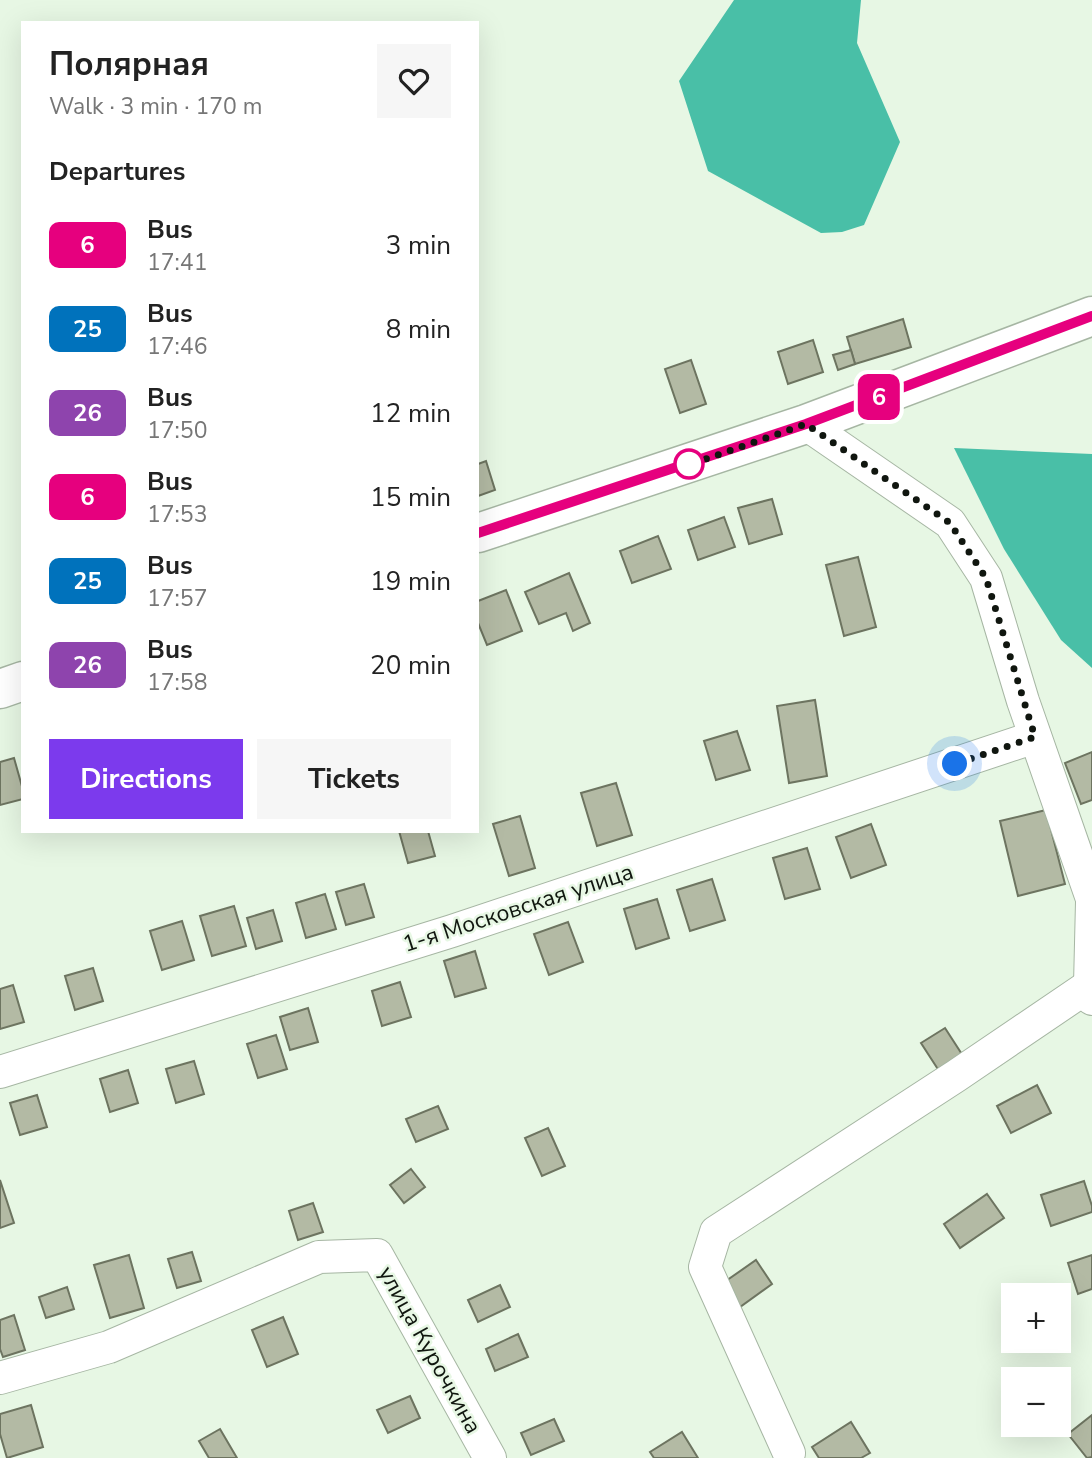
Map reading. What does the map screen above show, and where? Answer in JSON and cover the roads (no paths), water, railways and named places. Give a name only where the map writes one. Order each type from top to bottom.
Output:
[{"type":"main road","points":[[479,533],[806,424],[1092,316]]},
{"type":"main road","points":[[0,689],[21,682]]},
{"type":"street","points":[[789,1453],[705,1268],[716,1232],[1091,992],[1092,900],[1035,737],[986,578],[950,523],[806,424]]},
{"type":"street","name":"1-я Московская улица","points":[[0,1072],[452,931],[1035,737]]},
{"type":"street","name":"улица Курочкина","points":[[0,1378],[109,1347],[319,1257],[377,1255],[490,1458]]},
{"type":"water","points":[[734,0],[861,0],[857,43],[900,142],[864,225],[842,232],[821,233],[708,171],[679,81]]},
{"type":"water","points":[[954,448],[1092,454],[1092,668],[1061,640],[1004,549]]}]
